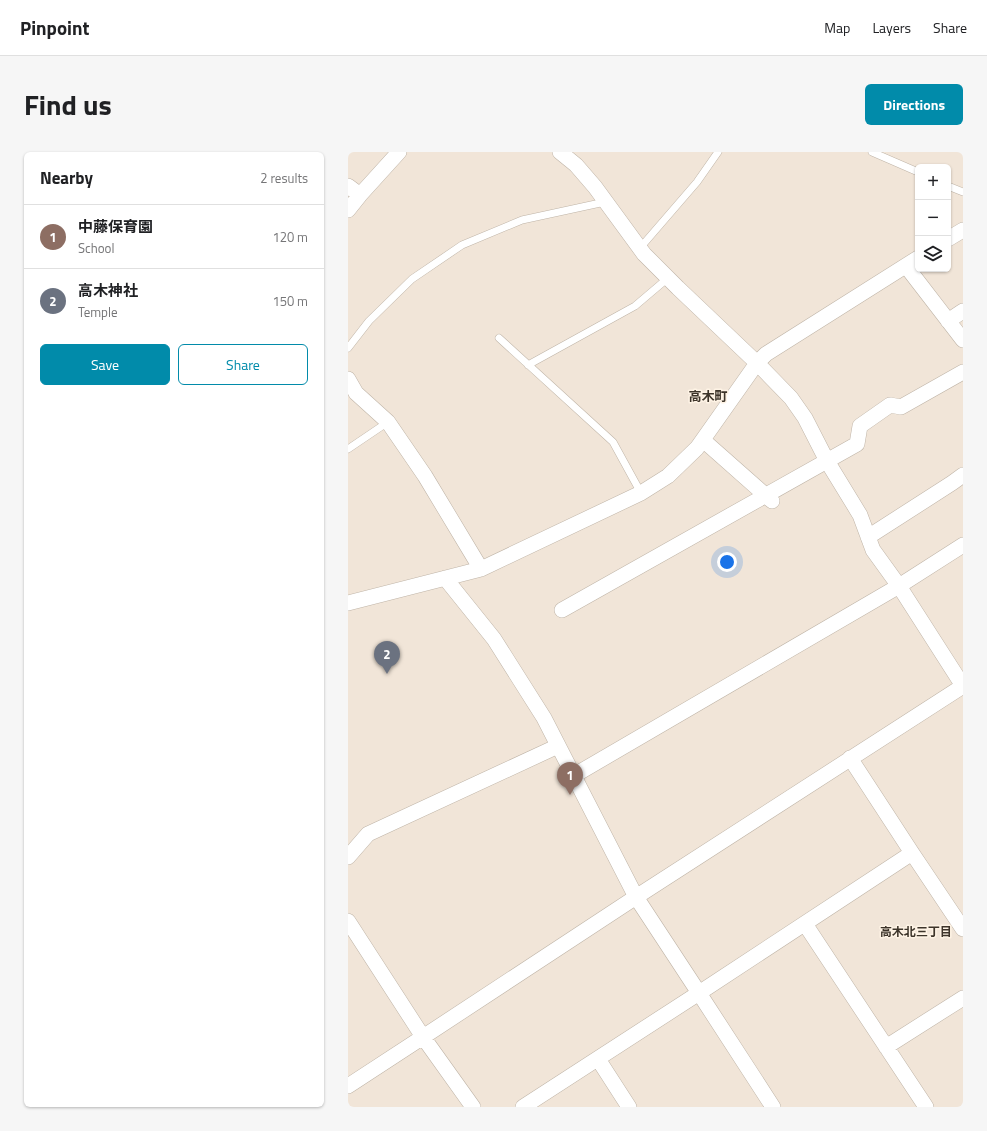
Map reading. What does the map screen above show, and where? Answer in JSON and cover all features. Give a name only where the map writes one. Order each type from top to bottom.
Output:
[{"type":"street","points":[[348,210],[354,190],[399,152]]},
{"type":"street","points":[[348,1086],[636,897],[963,686],[899,586],[873,550],[860,515],[827,461],[805,418],[791,398],[757,363],[668,278],[640,248],[576,164],[560,152]]},
{"type":"street","points":[[951,237],[963,230]]},
{"type":"street","points":[[348,603],[481,569],[641,493],[668,476],[697,448],[757,363],[766,354],[912,262],[948,321],[963,340]]},
{"type":"street","points":[[948,321],[963,311]]},
{"type":"street","points":[[562,610],[769,498],[827,461],[857,444],[860,426],[890,405],[901,407],[963,372]]},
{"type":"street","points":[[348,379],[356,393],[388,422],[426,476],[481,569]]},
{"type":"street","points":[[703,440],[769,498]]},
{"type":"street","points":[[868,536],[963,475]]},
{"type":"street","points":[[573,776],[899,586],[963,545]]},
{"type":"street","points":[[446,578],[494,639],[544,718],[636,897],[700,993],[772,1107]]},
{"type":"street","points":[[348,857],[368,834],[558,746]]},
{"type":"street","points":[[850,758],[963,929]]},
{"type":"street","points":[[523,1107],[700,993],[912,853]]},
{"type":"street","points":[[348,921],[423,1038],[473,1107]]},
{"type":"street","points":[[805,924],[926,1107]]},
{"type":"street","points":[[886,1048],[963,998]]},
{"type":"street","points":[[598,1059],[629,1107]]},
{"type":"lane","points":[[640,248],[697,182],[718,152]]},
{"type":"lane","points":[[872,152],[915,171]]},
{"type":"lane","points":[[951,187],[963,192]]},
{"type":"lane","points":[[348,348],[369,321],[412,279],[462,245],[522,220],[606,202]]},
{"type":"lane","points":[[528,365],[635,306],[668,278]]},
{"type":"lane","points":[[499,338],[613,442],[641,493]]},
{"type":"lane","points":[[348,449],[388,422]]},
{"type":"place","name":"高木神社","points":[[387,674]]},
{"type":"place","name":"中藤保育園","points":[[570,795]]},
{"type":"district","name":"高木町","points":[[708,396]]},
{"type":"district","name":"高木北三丁目","points":[[916,931]]}]
